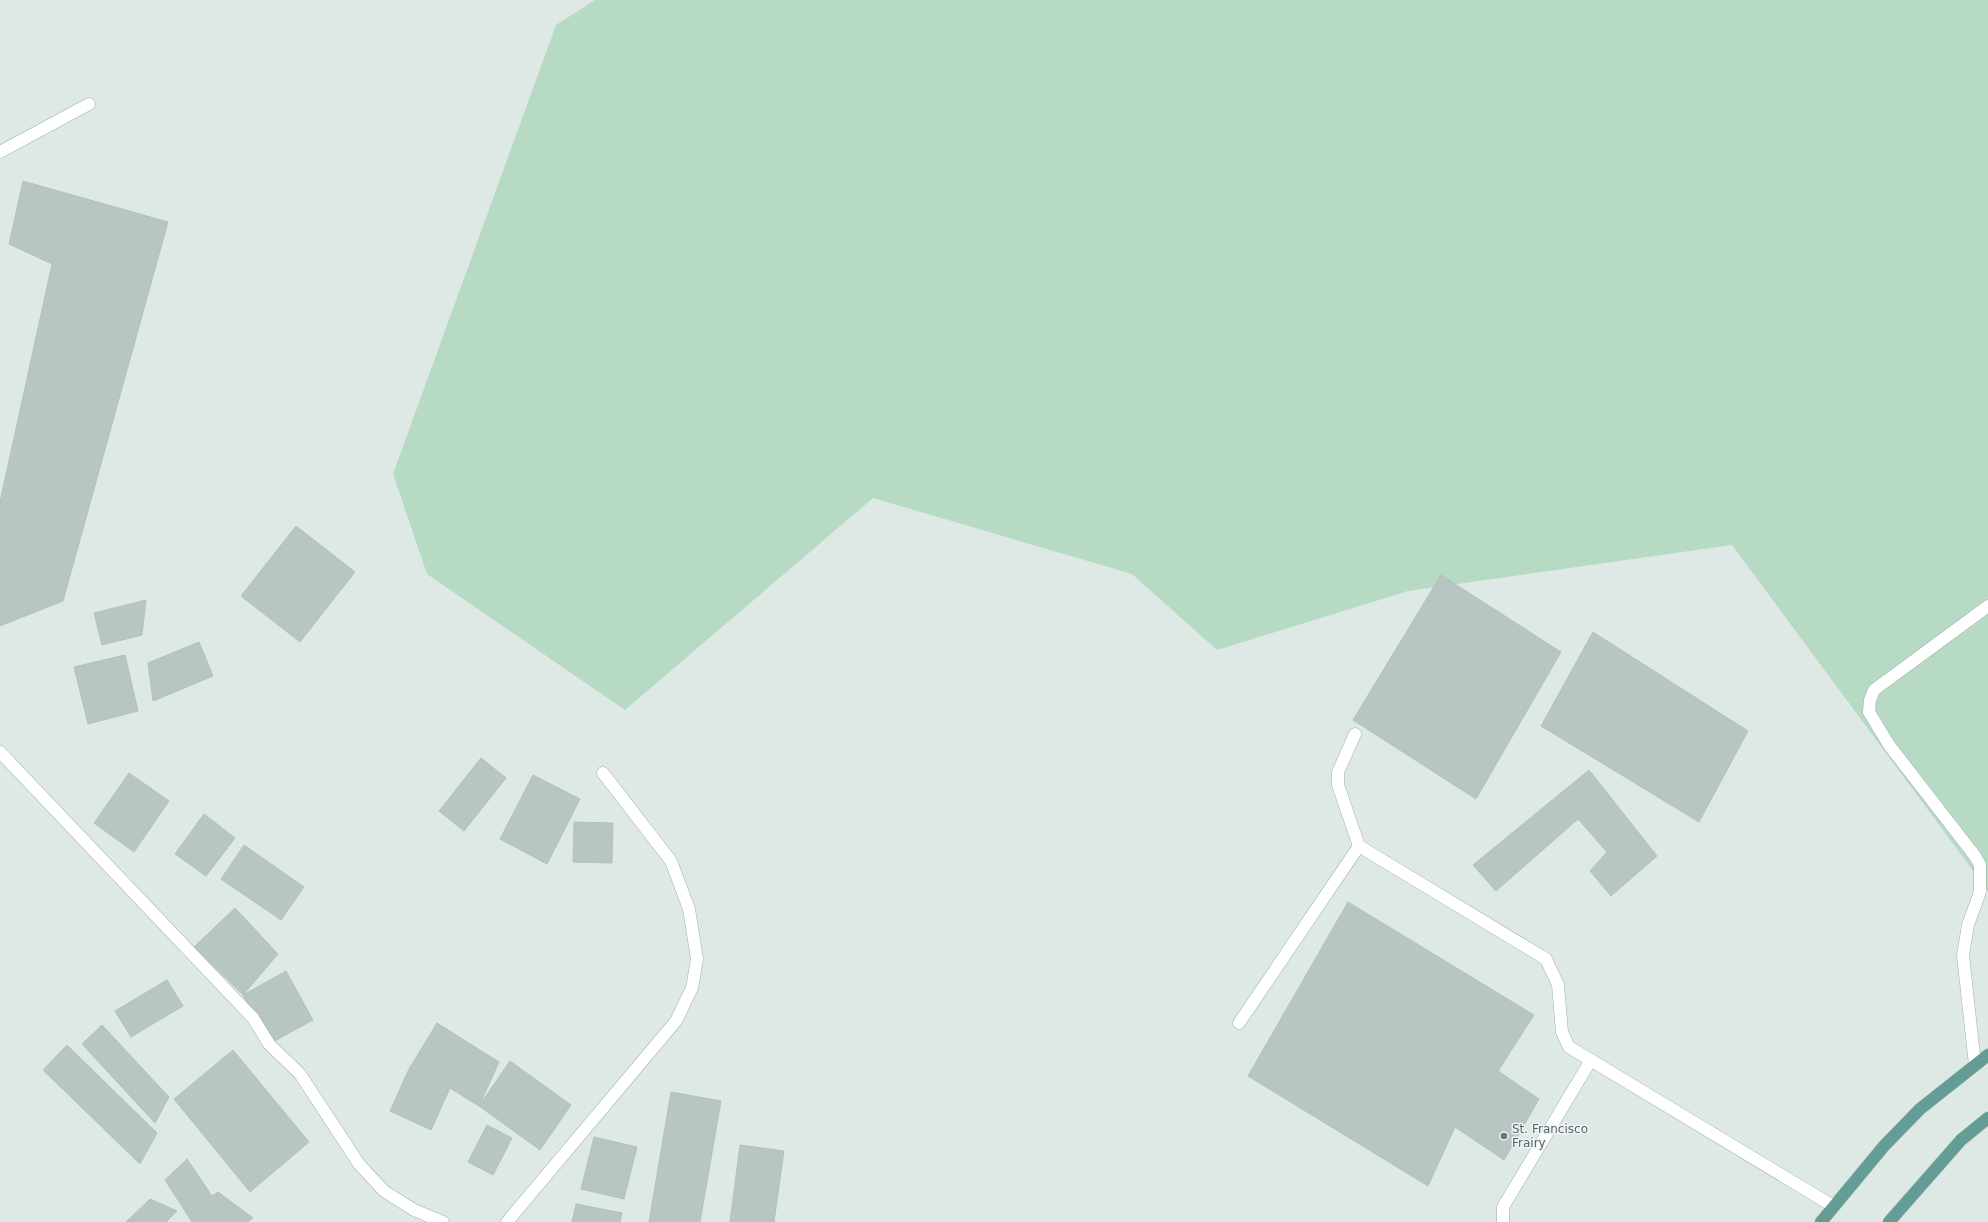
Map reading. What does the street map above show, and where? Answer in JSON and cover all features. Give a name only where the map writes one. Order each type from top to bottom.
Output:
[{"type":"main road","points":[[1822,1222],[1833,1206],[1884,1146],[1920,1109],[1988,1055]]},
{"type":"main road","points":[[1889,1222],[1961,1140],[1988,1118]]},
{"type":"street","points":[[0,152],[89,104]]},
{"type":"street","points":[[1975,1065],[1963,955],[1968,925],[1980,892],[1980,865],[1975,856],[1889,746],[1869,712],[1870,700],[1874,690],[1988,606]]},
{"type":"street","points":[[1355,734],[1338,772],[1338,786],[1359,846],[1546,958],[1558,985],[1562,1032],[1569,1047],[1833,1206]]},
{"type":"street","points":[[0,752],[253,1018],[269,1044],[300,1074],[359,1164],[384,1191],[414,1210],[443,1222]]},
{"type":"street","points":[[507,1222],[676,1021],[692,988],[697,959],[689,909],[670,861],[603,772]]},
{"type":"street","points":[[1239,1023],[1359,846]]},
{"type":"street","points":[[1503,1222],[1503,1207],[1591,1060]]},
{"type":"green space","points":[[595,0],[1988,0],[1988,891],[1732,545],[1408,591],[1217,650],[1132,574],[873,498],[625,710],[427,574],[393,474],[556,25]]},
{"type":"building","points":[[23,181],[168,222],[63,601],[0,626],[0,502],[52,264],[9,244]]},
{"type":"building","points":[[296,526],[355,572],[300,642],[241,596]]},
{"type":"building","points":[[1441,575],[1561,652],[1476,799],[1353,720]]},
{"type":"building","points":[[146,600],[142,635],[102,645],[94,613]]},
{"type":"building","points":[[1593,632],[1748,731],[1699,822],[1541,726]]},
{"type":"building","points":[[199,642],[213,676],[153,701],[148,663]]},
{"type":"building","points":[[125,655],[138,711],[88,724],[74,667]]},
{"type":"building","points":[[481,758],[506,778],[464,831],[439,811]]},
{"type":"building","points":[[1589,770],[1657,856],[1611,896],[1590,871],[1607,852],[1578,819],[1496,891],[1473,865]]},
{"type":"building","points":[[129,773],[169,801],[134,852],[94,823]]},
{"type":"building","points":[[533,775],[580,799],[547,864],[500,839]]},
{"type":"building","points":[[204,814],[235,838],[206,876],[175,854]]},
{"type":"building","points":[[574,822],[613,823],[612,863],[573,862]]},
{"type":"building","points":[[244,845],[304,887],[281,920],[221,879]]},
{"type":"building","name":"St. Francisco Frairy","points":[[1348,902],[1534,1015],[1498,1071],[1539,1099],[1504,1160],[1455,1127],[1428,1186],[1248,1076]]},
{"type":"building","points":[[235,908],[278,954],[243,995],[194,947]]},
{"type":"building","points":[[286,971],[313,1020],[269,1044],[243,995]]},
{"type":"building","points":[[167,980],[183,1006],[131,1037],[115,1011]]},
{"type":"building","points":[[437,1023],[499,1062],[479,1106],[450,1088],[409,1069]]},
{"type":"building","points":[[102,1025],[169,1097],[155,1123],[82,1044]]},
{"type":"building","points":[[67,1045],[157,1133],[140,1164],[43,1070]]},
{"type":"building","points":[[233,1050],[309,1142],[250,1192],[174,1099]]},
{"type":"building","points":[[510,1061],[571,1105],[540,1150],[479,1106]]},
{"type":"building","points":[[409,1069],[450,1088],[431,1130],[390,1111]]},
{"type":"building","points":[[671,1092],[721,1101],[700,1222],[649,1222]]},
{"type":"building","points":[[487,1125],[512,1138],[493,1175],[468,1162]]},
{"type":"building","points":[[594,1137],[637,1147],[624,1199],[581,1189]]},
{"type":"building","points":[[740,1145],[784,1151],[774,1222],[730,1222]]},
{"type":"building","points":[[187,1159],[212,1196],[218,1192],[253,1218],[248,1222],[192,1222],[165,1180]]},
{"type":"building","points":[[150,1199],[177,1211],[166,1222],[126,1222]]},
{"type":"building","points":[[576,1204],[622,1213],[620,1222],[572,1222]]},
{"type":"place","name":"St. Francisco Frairy","points":[[1504,1136]]}]
